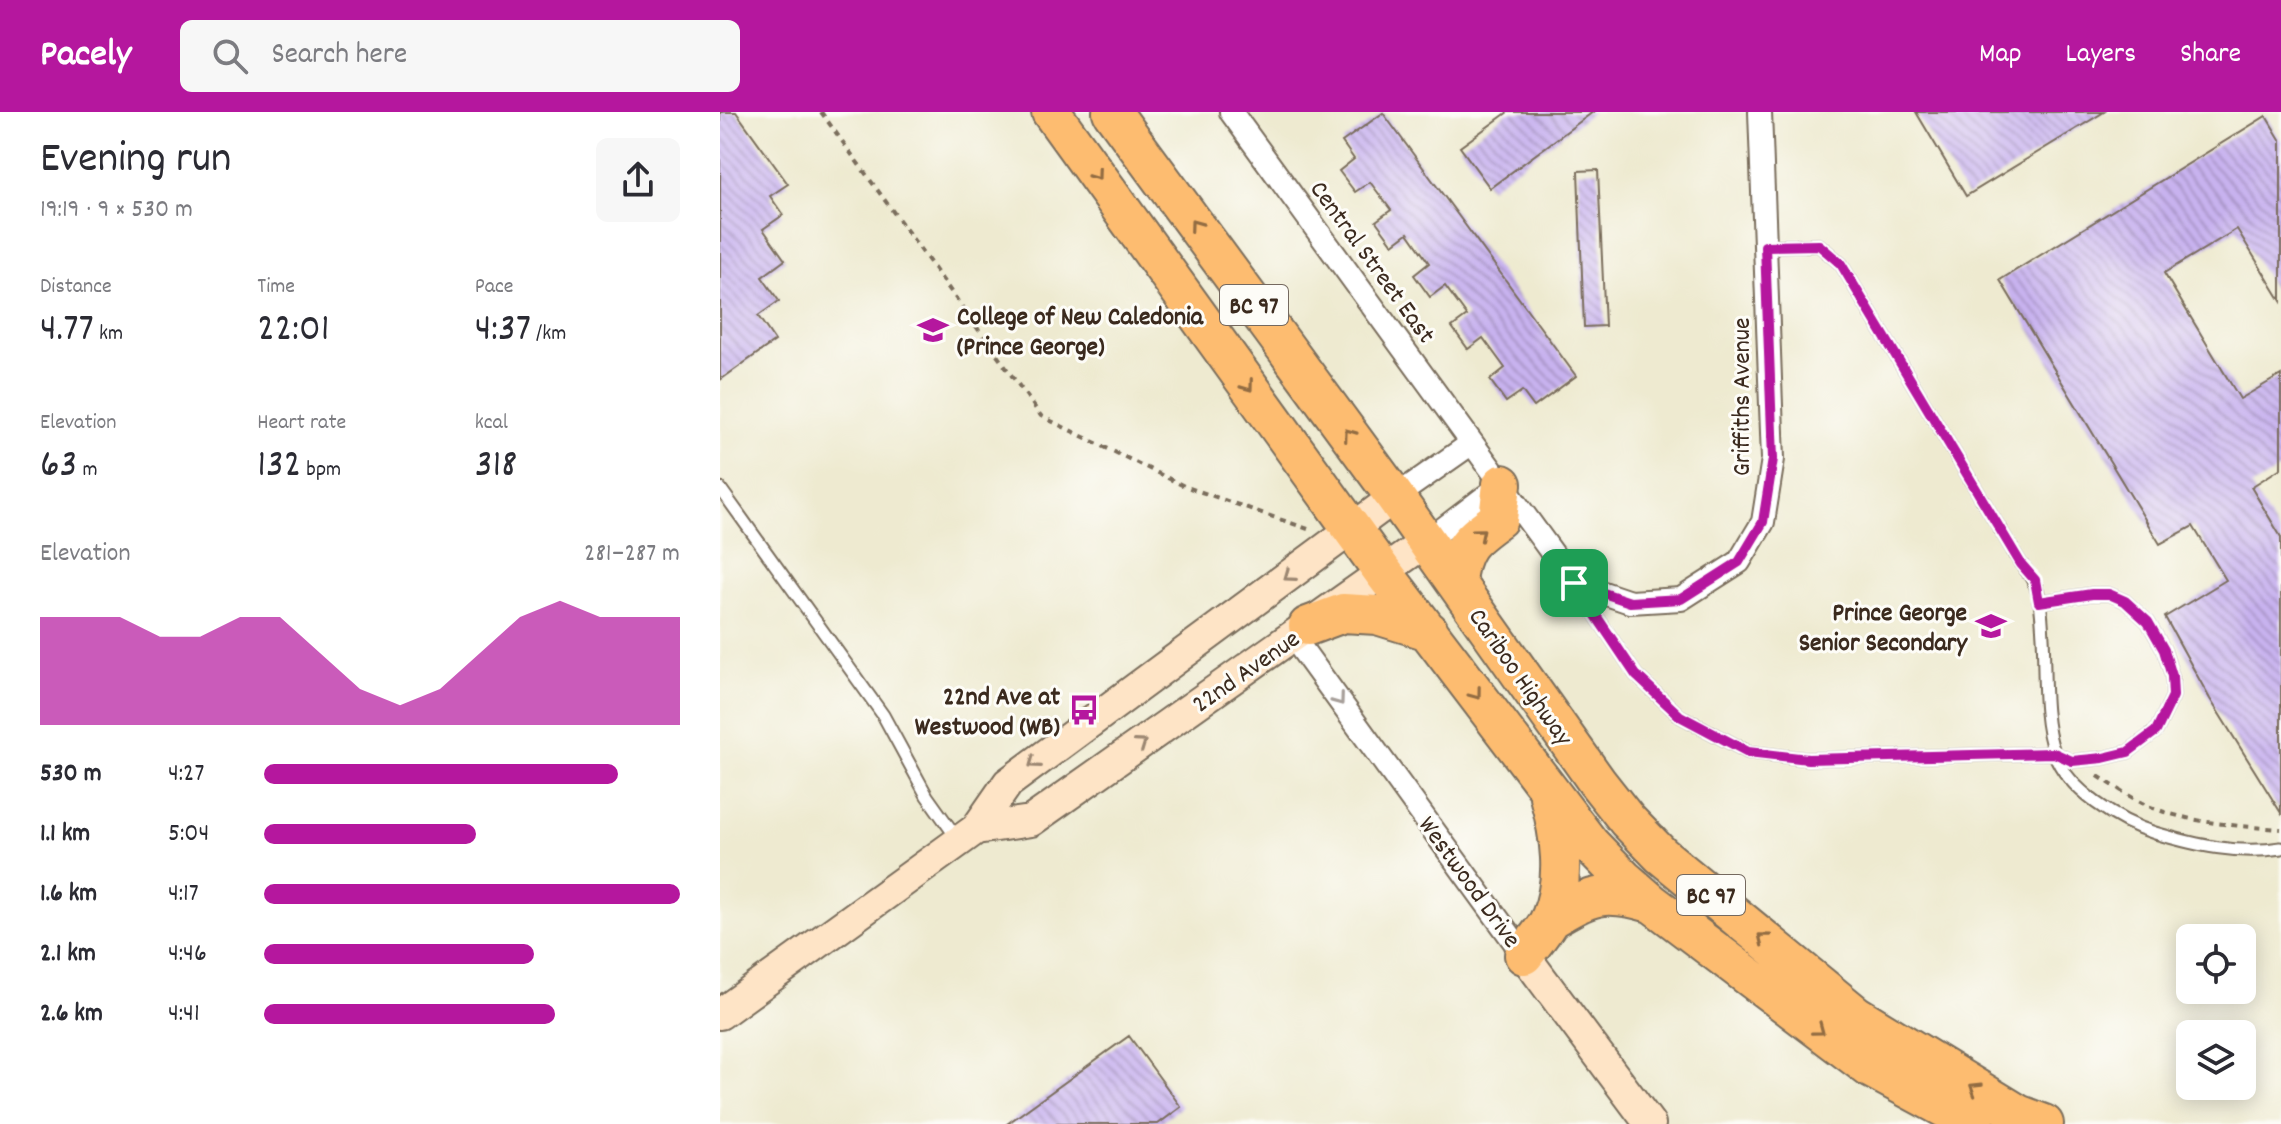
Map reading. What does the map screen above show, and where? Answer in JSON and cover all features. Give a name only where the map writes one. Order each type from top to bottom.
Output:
[{"type":"highway","name":"Cariboo Highway","points":[[1051,112],[1383,572],[1590,844],[1653,904],[1870,1068],[1974,1124]]},
{"type":"highway","name":"Cariboo Highway","points":[[1112,112],[1627,820],[1661,855],[1856,1015],[2018,1114],[2044,1124]]},
{"type":"highway","points":[[1456,583],[1463,550],[1474,536],[1498,519],[1502,484]]},
{"type":"highway","points":[[1300,632],[1343,613],[1377,615],[1429,631]]},
{"type":"highway","points":[[1546,787],[1558,831],[1560,864],[1549,920]]},
{"type":"highway","points":[[1524,955],[1549,920],[1578,903],[1600,895],[1625,896],[1653,904]]},
{"type":"street","name":"Central Street East","points":[[1231,112],[1472,443]]},
{"type":"street","name":"Griffiths Avenue","points":[[1574,583],[1630,602],[1681,599],[1739,562],[1763,522],[1773,459],[1760,112]]},
{"type":"street","name":"22nd Avenue","points":[[720,1014],[968,835],[1008,783],[1472,443]]},
{"type":"street","points":[[1472,443],[1574,583]]},
{"type":"street","name":"22nd Avenue","points":[[968,835],[1031,821],[1300,632],[1502,484]]},
{"type":"street","name":"Westwood Drive","points":[[1300,632],[1524,955],[1650,1124]]},
{"type":"lane","points":[[1765,246],[1819,245],[1841,264],[2021,564],[2035,580],[2048,724],[2054,753],[2080,788],[2105,810],[2140,829],[2196,845],[2236,850],[2281,848]]},
{"type":"lane","points":[[720,488],[883,715],[927,796],[968,835]]},
{"type":"lane","points":[[1574,583],[1636,675],[1680,716],[1748,752],[1808,759],[2054,753],[2072,761],[2128,752],[2156,731],[2173,696],[2172,676],[2164,650],[2148,622],[2125,601],[2109,594],[2039,602]]},
{"type":"path","points":[[821,112],[1041,416],[1184,486],[1304,529],[1352,529]]},
{"type":"path","points":[[2072,761],[2147,805],[2240,827],[2281,829]]},
{"type":"building","points":[[720,112],[736,112],[788,184],[770,196],[783,215],[763,229],[785,260],[762,277],[779,301],[758,316],[775,341],[720,380]]},
{"type":"building","points":[[1508,112],[1593,112],[1490,188],[1460,147]]},
{"type":"building","points":[[1916,112],[2104,112],[1966,196]]},
{"type":"building","points":[[1383,113],[1576,376],[1534,407],[1522,391],[1506,402],[1490,380],[1505,368],[1483,338],[1468,349],[1452,327],[1467,316],[1445,286],[1430,297],[1414,275],[1429,263],[1408,233],[1393,244],[1376,221],[1391,210],[1370,182],[1355,192],[1339,171],[1354,159],[1342,142]]},
{"type":"building","points":[[2266,116],[2281,141],[2281,301],[2237,229],[2164,273],[2240,399],[2281,375],[2281,468],[2251,487],[2281,537],[2281,813],[2210,699],[2165,617],[2226,580],[2193,526],[2160,544],[2000,280]]},
{"type":"building","points":[[1598,170],[1605,326],[1584,327],[1578,171]]},
{"type":"building","points":[[1129,1036],[1181,1107],[1158,1124],[1007,1124]]},
{"type":"place","name":"College of New Caledonia (Prince George)","points":[[933,330]]},
{"type":"place","name":"Prince George Senior Secondary","points":[[1991,626]]},
{"type":"place","name":"22nd Ave at Westwood (WB)","points":[[1084,710]]},
{"type":"route","points":[[1819,245],[1841,264],[2021,564],[2035,580],[2039,602],[2092,594],[2109,594],[2125,601],[2148,622],[2164,650],[2172,676],[2173,696],[2156,731],[2128,752],[2103,758],[2072,761],[2054,753],[1808,759],[1748,752],[1680,716],[1636,675],[1574,583],[1630,602],[1681,599],[1739,562],[1763,522],[1773,459],[1765,246],[1819,245]]}]
